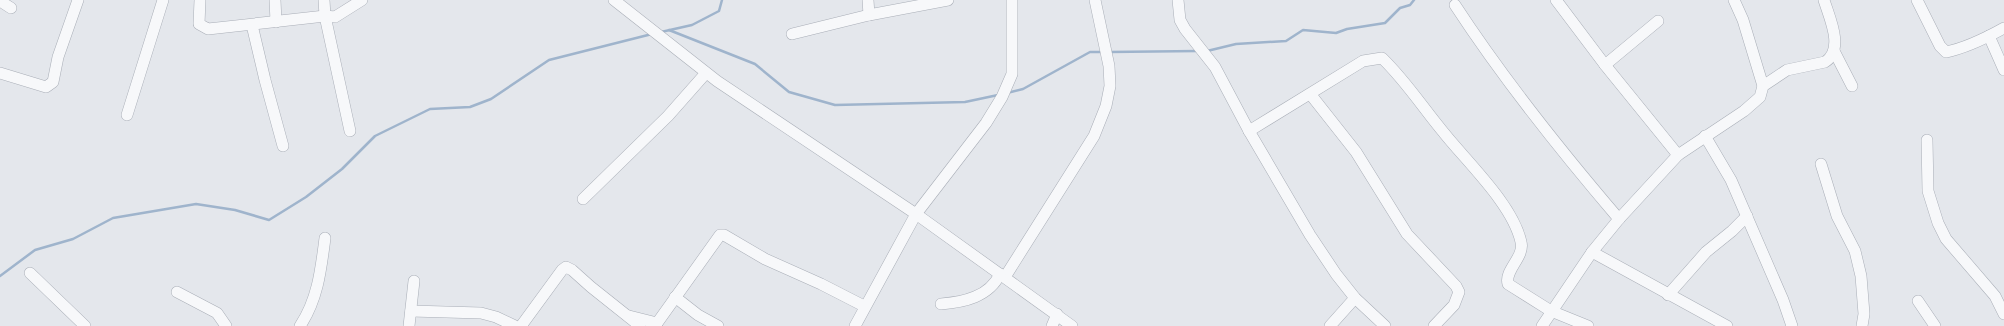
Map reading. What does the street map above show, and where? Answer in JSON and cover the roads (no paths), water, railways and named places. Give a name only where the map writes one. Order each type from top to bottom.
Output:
[{"type":"street","points":[[0,0],[11,8]]},
{"type":"street","points":[[0,73],[46,87],[53,82],[58,57],[78,0]]},
{"type":"street","points":[[127,115],[163,0]]},
{"type":"street","points":[[200,0],[199,24],[204,28],[252,25],[325,16],[335,17],[362,0]]},
{"type":"street","points":[[275,0],[276,22]]},
{"type":"street","points":[[324,0],[325,16],[350,131]]},
{"type":"street","points":[[614,0],[706,73],[916,214],[1072,326]]},
{"type":"street","points":[[868,0],[869,15]]},
{"type":"street","points":[[792,34],[869,15],[948,0]]},
{"type":"street","points":[[855,326],[864,306],[894,257],[916,214],[986,123],[1002,97],[1012,74],[1012,0]]},
{"type":"street","points":[[941,304],[958,303],[974,298],[995,284],[1003,276],[1094,136],[1106,106],[1110,86],[1109,66],[1095,0]]},
{"type":"street","points":[[1178,0],[1180,20],[1185,29],[1201,47],[1215,67],[1249,131],[1310,235],[1336,274],[1355,298],[1386,326]]},
{"type":"street","points":[[1556,0],[1605,65],[1678,155]]},
{"type":"street","points":[[1542,326],[1592,252],[1619,219],[1678,155],[1744,111],[1760,97],[1763,86],[1743,20],[1734,0]]},
{"type":"street","points":[[1824,0],[1834,31],[1834,51],[1852,86]]},
{"type":"street","points":[[1917,0],[1944,50],[1956,50],[1990,36],[2004,28]]},
{"type":"street","points":[[1455,5],[1483,48],[1522,100],[1619,219]]},
{"type":"street","points":[[1605,65],[1658,21]]},
{"type":"street","points":[[252,25],[283,146]]},
{"type":"street","points":[[1990,36],[2004,70]]},
{"type":"street","points":[[1763,86],[1787,70],[1825,62],[1834,51]]},
{"type":"street","points":[[1249,131],[1311,95],[1363,61],[1382,58],[1399,74],[1444,133],[1486,183],[1510,217],[1518,232],[1522,245],[1519,257],[1508,276],[1508,284],[1552,311],[1588,326]]},
{"type":"street","points":[[583,199],[668,116],[706,73]]},
{"type":"street","points":[[1311,95],[1356,152],[1407,234],[1456,286],[1459,292],[1454,305],[1434,326]]},
{"type":"street","points":[[1705,136],[1731,180],[1792,326]]},
{"type":"street","points":[[1927,140],[1928,191],[1938,222],[1946,239],[1999,294],[2004,314]]},
{"type":"street","points":[[1822,164],[1837,216],[1856,257],[1863,295],[1864,314],[1862,326]]},
{"type":"street","points":[[1668,295],[1706,252],[1732,231],[1747,216]]},
{"type":"street","points":[[627,316],[656,324],[718,237],[724,235],[765,259],[821,284],[864,306]]},
{"type":"street","points":[[300,326],[315,297],[326,238]]},
{"type":"street","points":[[1592,252],[1727,326]]},
{"type":"street","points":[[521,326],[562,270],[566,267],[572,270],[640,326]]},
{"type":"street","points":[[30,273],[85,326]]},
{"type":"street","points":[[409,326],[414,281]]},
{"type":"street","points":[[177,292],[217,313],[226,326]]},
{"type":"street","points":[[675,297],[718,326]]},
{"type":"street","points":[[1330,326],[1355,298]]},
{"type":"street","points":[[1918,301],[1935,326]]},
{"type":"street","points":[[411,312],[481,313],[496,317],[515,326]]},
{"type":"street","points":[[1052,326],[1057,314]]},
{"type":"waterway","points":[[661,32],[692,25],[719,11],[722,0]]},
{"type":"waterway","points":[[1207,51],[1236,44],[1286,41],[1303,30],[1336,33],[1347,29],[1385,23],[1400,8],[1410,5],[1414,0]]},
{"type":"waterway","points":[[669,30],[755,64],[789,92],[835,105],[965,102],[998,95]]},
{"type":"waterway","points":[[0,276],[35,250],[73,239],[113,218],[196,204],[235,210],[269,220],[306,197],[342,169],[375,136],[430,109],[470,107],[491,99],[549,60],[652,34]]},
{"type":"waterway","points":[[1109,52],[1198,51]]},
{"type":"waterway","points":[[1007,93],[1023,89],[1090,52],[1102,52]]}]
